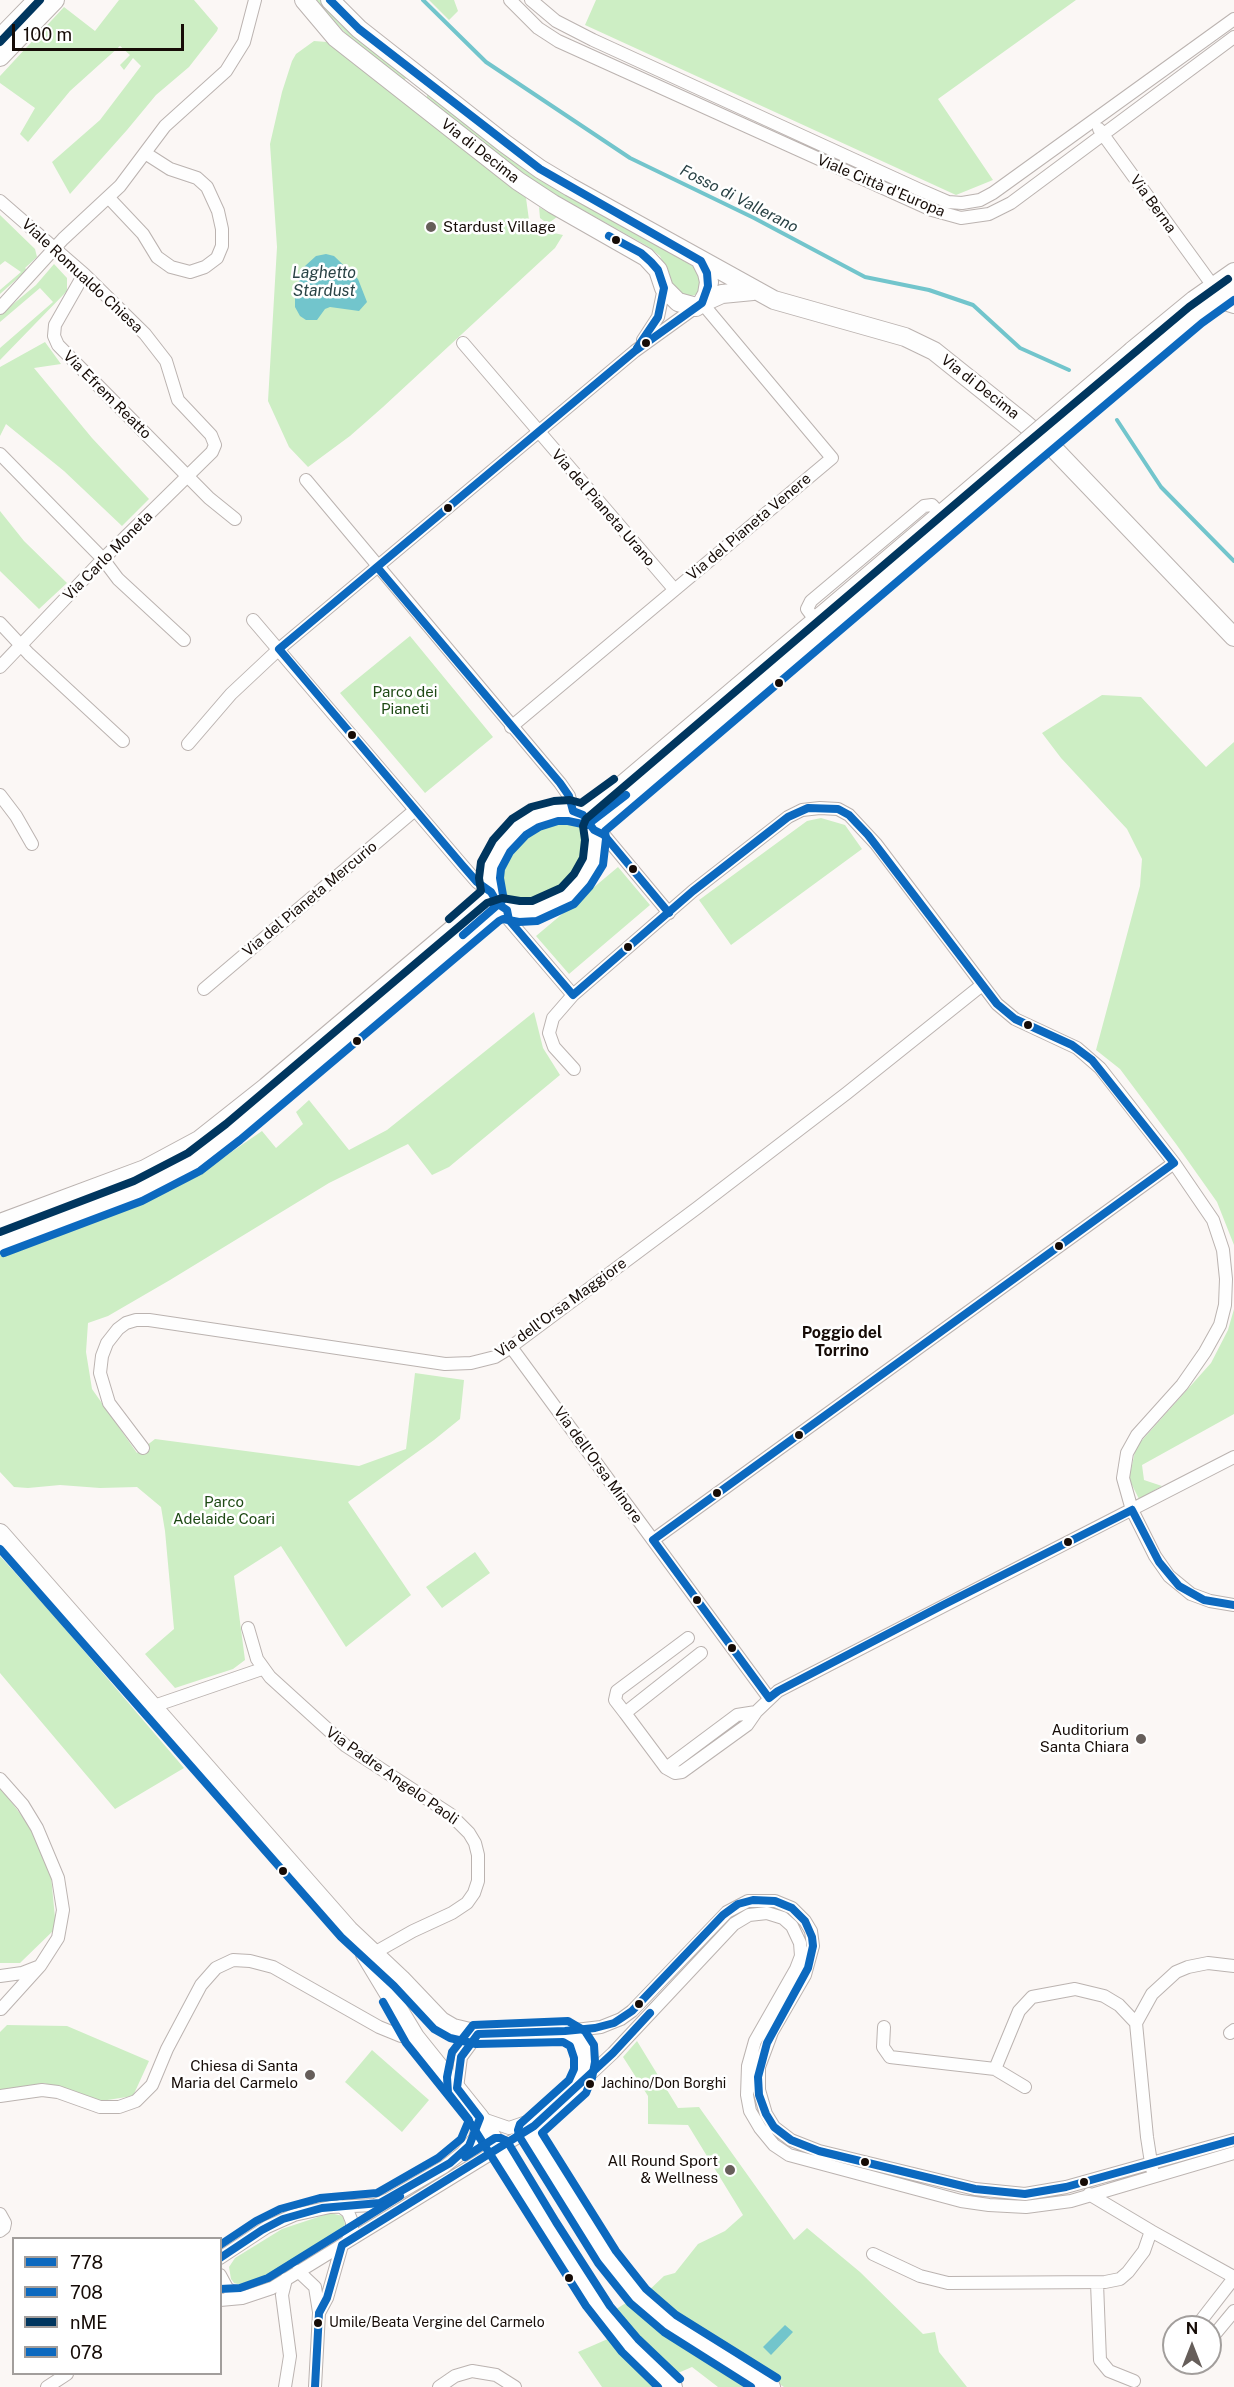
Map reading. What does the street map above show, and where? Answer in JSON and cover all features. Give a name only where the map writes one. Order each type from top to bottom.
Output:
[{"type":"street","points":[[0,38],[37,0]]},
{"type":"street","points":[[0,57],[55,0]]},
{"type":"street","points":[[244,0],[252,16]]},
{"type":"street","points":[[0,308],[54,248],[109,198],[165,126],[218,81],[232,64],[247,35],[255,0]]},
{"type":"street","name":"Via di Decima","points":[[304,0],[336,38],[518,181],[552,204],[641,253],[657,270],[664,288],[675,300],[699,305],[722,294],[755,291]]},
{"type":"street","name":"Via di Decima","points":[[330,0],[359,29],[540,169],[755,291],[790,306],[905,337],[941,356],[1056,451],[1234,638]]},
{"type":"street","name":"Viale Città d'Europa","points":[[510,0],[538,28],[558,41],[932,210],[953,217],[979,217],[1005,207],[1234,38]]},
{"type":"street","name":"Viale Città d'Europa","points":[[531,0],[556,21],[742,110],[948,202],[966,203],[984,198],[1234,19]]},
{"type":"street","points":[[414,99],[417,93],[429,84]]},
{"type":"street","name":"Via Berna","points":[[1093,122],[1214,294]]},
{"type":"street","points":[[109,198],[143,234],[157,257],[171,267],[190,272],[205,267],[217,258],[222,246],[222,229],[218,211],[207,187],[196,178],[170,169],[145,153]]},
{"type":"street","name":"Viale Romualdo Chiesa","points":[[0,201],[128,315],[162,355],[169,369],[176,397],[211,435],[215,445]]},
{"type":"street","points":[[188,744],[231,694],[279,649],[537,431],[635,351],[699,305],[707,294],[708,282],[707,273],[701,261]]},
{"type":"street","points":[[586,821],[1136,357],[1214,294],[1234,272]]},
{"type":"street","name":"Via Efrem Reatto","points":[[84,274],[56,322],[54,332],[57,343],[212,501],[235,519]]},
{"type":"street","points":[[1214,294],[1234,287]]},
{"type":"street","points":[[635,351],[658,317],[664,288]]},
{"type":"street","points":[[1214,294],[1234,307]]},
{"type":"street","name":"Via del Pianeta Venere","points":[[511,727],[832,458],[699,305]]},
{"type":"street","name":"Via del Pianeta Urano","points":[[463,343],[674,589]]},
{"type":"street","name":"Via Carlo Moneta","points":[[0,668],[104,559],[214,450],[215,445]]},
{"type":"street","points":[[0,454],[104,559],[118,579],[184,640]]},
{"type":"street","points":[[253,620],[470,874],[498,901],[519,912],[537,910],[554,904],[573,890],[593,861],[596,843],[586,821],[560,783],[306,480]]},
{"type":"street","points":[[586,821],[625,783],[940,514],[962,504]]},
{"type":"street","points":[[0,623],[21,646],[123,741]]},
{"type":"street","points":[[0,795],[16,816],[32,844]]},
{"type":"street","points":[[573,1070],[554,1047],[549,1033],[553,1018],[573,995],[693,891],[789,818],[808,808],[833,808],[849,815],[868,835],[982,985],[1008,1014],[1072,1045],[1092,1060],[1174,1163],[1209,1214],[1220,1236],[1224,1257],[1226,1298],[1220,1325],[1182,1385],[1137,1435],[1127,1453],[1123,1478],[1132,1510],[1159,1563],[1179,1586],[1204,1600],[1234,1605]]},
{"type":"street","name":"Via del Pianeta Mercurio","points":[[204,988],[415,810]]},
{"type":"street","points":[[573,995],[509,920],[498,901],[489,874],[491,866],[501,846],[516,830],[528,820],[548,812],[586,821],[604,835],[669,913]]},
{"type":"street","points":[[0,1224],[145,1169],[174,1155],[208,1133],[498,901]]},
{"type":"street","points":[[0,1243],[147,1187],[200,1158],[487,917],[498,901]]},
{"type":"street","name":"Via dell'Orsa Maggiore","points":[[142,1448],[110,1403],[100,1373],[107,1342],[118,1329],[132,1321],[152,1320],[451,1364],[489,1359],[511,1347],[733,1181],[982,985]]},
{"type":"street","points":[[653,1540],[1174,1163]]},
{"type":"street","name":"Via dell'Orsa Minore","points":[[511,1347],[770,1698]]},
{"type":"street","points":[[688,1638],[617,1691],[615,1700],[666,1768],[737,1715],[756,1712],[778,1691],[1234,1457]]},
{"type":"street","points":[[0,1533],[349,1930],[441,2021],[458,2029],[478,2034],[565,2031],[595,2028],[618,2021],[632,2011],[723,1915],[738,1904],[753,1900],[771,1900],[783,1903],[795,1910],[809,1928],[813,1942],[805,1976],[772,2032],[760,2062],[758,2086],[766,2114],[778,2130],[798,2144],[975,2189],[1014,2194],[1045,2192],[1234,2140]]},
{"type":"street","points":[[151,1707],[262,1669],[252,1647],[248,1628]]},
{"type":"street","points":[[624,1713],[701,1653]]},
{"type":"street","name":"Via Padre Angelo Paoli","points":[[262,1669],[339,1740],[454,1818],[471,1836],[477,1847],[478,1881],[467,1903],[458,1910],[412,1931],[374,1953]]},
{"type":"street","points":[[0,1779],[23,1805],[37,1827],[56,1871],[61,1890],[63,1916],[60,1934],[54,1947],[40,1966],[0,2007]]},
{"type":"street","points":[[222,2300],[242,2298],[272,2288],[528,2131],[613,2053],[731,1926],[745,1916],[759,1913],[783,1918],[792,1926],[800,1943],[801,1956],[796,1969],[764,2024],[753,2048],[747,2079],[750,2111],[768,2139],[789,2155],[961,2201],[1003,2206],[1049,2205],[1092,2196],[1234,2153]]},
{"type":"street","points":[[349,1930],[415,2037],[480,2118],[547,2228],[602,2312],[638,2354],[673,2387]]},
{"type":"street","points":[[0,2096],[30,2090],[48,2090],[95,2106],[110,2108],[139,2100],[152,2085],[167,2049],[201,1985],[214,1970],[233,1960],[250,1961],[273,1967],[379,2027],[396,2035],[415,2037]]},
{"type":"street","points":[[1154,2176],[1136,2023],[1152,1994],[1176,1972],[1203,1963],[1222,1963],[1234,1966]]},
{"type":"street","points":[[0,1976],[22,1973],[40,1966]]},
{"type":"street","points":[[671,1970],[682,1979]]},
{"type":"street","points":[[391,1995],[407,1985]]},
{"type":"street","points":[[995,2069],[1021,2008],[1029,1999],[1037,1995],[1070,1989],[1093,1992],[1115,2003],[1136,2023]]},
{"type":"street","points":[[884,2027],[883,2047],[885,2053],[890,2057],[995,2069],[1025,2087]]},
{"type":"street","points":[[565,2031],[578,2038],[585,2054],[584,2071],[578,2086]]},
{"type":"street","points":[[457,2088],[461,2057],[478,2034]]},
{"type":"street","points":[[480,2118],[509,2128],[545,2115]]},
{"type":"street","points":[[222,2257],[283,2219],[307,2211],[384,2202],[438,2170],[469,2146],[476,2134],[480,2118]]},
{"type":"street","points":[[528,2131],[613,2266],[638,2296],[670,2323],[771,2387]]},
{"type":"street","points":[[899,2185],[903,2172]]},
{"type":"street","points":[[1080,2183],[1092,2196],[1234,2277],[1205,2315]]},
{"type":"street","points":[[319,2313],[327,2298],[345,2243],[351,2233],[352,2222],[348,2212],[340,2206]]},
{"type":"street","points":[[0,2214],[5,2223],[4,2228],[0,2231]]},
{"type":"street","points":[[873,2254],[915,2274],[942,2283],[1097,2283],[1117,2280],[1125,2275],[1143,2254],[1151,2231]]},
{"type":"street","points":[[298,2271],[315,2288],[319,2313],[315,2387]]},
{"type":"street","points":[[285,2387],[290,2356],[282,2295],[286,2278]]},
{"type":"street","points":[[222,2279],[227,2288],[242,2298]]},
{"type":"street","points":[[1097,2283],[1100,2360],[1109,2371],[1134,2381]]},
{"type":"street","points":[[1222,2326],[1234,2311]]},
{"type":"street","points":[[439,2387],[459,2374],[477,2372],[496,2375],[514,2387]]},
{"type":"street","points":[[47,2387],[64,2375]]},
{"type":"green space","points":[[119,0],[194,0],[218,28],[189,67],[156,95],[70,194],[52,162],[100,120],[141,66],[133,58],[124,70],[120,65],[130,55],[120,46],[70,91],[28,142],[20,134],[35,108],[0,83],[0,76],[64,7],[95,31]]},
{"type":"green space","points":[[315,0],[321,0],[338,22],[407,77],[404,81],[351,39]]},
{"type":"green space","points":[[429,0],[454,0],[458,11],[449,20]]},
{"type":"green space","points":[[596,0],[1076,0],[938,99],[993,180],[956,195],[585,25]]},
{"type":"green space","points":[[314,41],[327,42],[526,198],[529,220],[536,229],[563,235],[555,248],[383,407],[350,436],[308,467],[289,447],[268,401],[277,247],[270,144],[292,61],[296,54]]},
{"type":"green space","points":[[427,95],[432,95],[538,179],[700,270],[703,275],[700,291],[687,297],[675,290],[660,256],[649,247],[535,183],[427,100]]},
{"type":"green space","points":[[539,207],[557,217],[550,222],[544,221],[540,218]]},
{"type":"green space","points":[[0,215],[35,249],[37,257],[25,268],[27,270],[0,294],[0,290],[21,272],[5,261],[0,265]]},
{"type":"green space","points":[[54,264],[67,278],[67,291],[0,360],[0,348],[53,302],[40,288],[0,322],[0,315],[36,285]]},
{"type":"green space","points":[[45,342],[61,364],[34,368],[92,438],[149,499],[122,526],[64,471],[6,424],[0,436],[0,367]]},
{"type":"green space","points":[[0,511],[24,541],[67,583],[39,609],[0,571]]},
{"type":"green space","name":"Parco dei Pianeti","points":[[410,636],[493,737],[425,793],[340,693]]},
{"type":"green space","points":[[1102,695],[1141,697],[1206,767],[1234,742],[1234,1245],[1217,1202],[1176,1144],[1120,1069],[1096,1050],[1140,886],[1142,859],[1127,829],[1061,758],[1042,733]]},
{"type":"green space","points":[[556,818],[571,820],[581,827],[586,834],[589,851],[569,885],[541,902],[513,903],[501,891],[496,878],[503,854],[527,829]]},
{"type":"green space","points":[[821,818],[845,825],[862,849],[731,945],[699,900],[807,821]]},
{"type":"green space","points":[[618,867],[650,905],[569,974],[536,936]]},
{"type":"green space","name":"Parco Adelaide Coari","points":[[534,1012],[543,1048],[560,1075],[449,1167],[432,1175],[408,1144],[329,1183],[170,1280],[108,1316],[88,1323],[86,1352],[92,1389],[137,1453],[155,1439],[359,1466],[406,1449],[415,1373],[464,1380],[460,1419],[348,1502],[411,1595],[346,1647],[281,1546],[234,1576],[245,1660],[233,1669],[175,1688],[145,1654],[174,1629],[161,1507],[137,1487],[100,1488],[60,1485],[14,1487],[0,1472],[0,1253],[192,1179],[262,1131],[276,1148],[303,1124],[296,1112],[309,1100],[349,1150],[387,1130]]},
{"type":"green space","points":[[1234,1309],[1234,1414],[1142,1465],[1144,1480],[1162,1486],[1139,1499],[1129,1479],[1136,1447],[1211,1363],[1228,1330]]},
{"type":"green space","points":[[475,1552],[490,1573],[442,1608],[426,1587]]},
{"type":"green space","points":[[0,1556],[184,1768],[115,1809],[0,1673]]},
{"type":"green space","points":[[0,1787],[31,1828],[51,1876],[56,1928],[20,1963],[0,1963]]},
{"type":"green space","points":[[7,2025],[67,2026],[149,2061],[133,2096],[101,2101],[44,2083],[0,2091],[0,2032]]},
{"type":"green space","name":"All Round Sport & Wellness","points":[[637,2041],[678,2108],[699,2107],[794,2240],[807,2228],[860,2272],[923,2334],[935,2332],[939,2352],[967,2387],[784,2387],[668,2314],[645,2294],[664,2276],[675,2273],[698,2244],[725,2231],[743,2215],[688,2125],[648,2124],[648,2096],[623,2057]]},
{"type":"green space","points":[[372,2050],[429,2100],[402,2132],[345,2082]]},
{"type":"green space","points":[[330,2213],[343,2216],[345,2224],[328,2244],[262,2282],[245,2286],[234,2283],[231,2279],[229,2267],[235,2258],[282,2229]]},
{"type":"green space","points":[[629,2301],[637,2313],[650,2322],[755,2387],[718,2387],[692,2367],[671,2376],[610,2313]]},
{"type":"green space","points":[[610,2338],[667,2387],[602,2387],[578,2352]]},
{"type":"water","name":"Laghetto Stardust","points":[[326,254],[334,256],[358,279],[367,302],[359,311],[330,307],[325,309],[317,320],[306,320],[300,316],[295,307],[295,291],[305,266],[316,256]]},
{"type":"water","points":[[785,2325],[793,2332],[771,2355],[763,2347]]},
{"type":"waterway","name":"Fosso di Vallerano","points":[[423,0],[486,62],[630,158],[754,218],[865,277],[929,290],[973,305],[1020,348],[1069,370]]},
{"type":"waterway","name":"Fosso di Vallerano","points":[[1117,420],[1161,487],[1234,561]]},
{"type":"transit line","name":"nME","points":[[0,42],[40,0]]},
{"type":"transit line","name":"778","points":[[330,0],[359,29],[540,169],[701,261],[707,273],[708,286],[702,303],[635,351],[279,649],[463,866],[477,882],[491,892],[498,904],[507,910],[509,920],[573,995],[693,891],[788,817],[808,808],[838,809],[849,815],[868,835],[997,1004],[1015,1019],[1072,1045],[1092,1060],[1174,1163]]},
{"type":"transit line","name":"778","points":[[609,236],[641,253],[651,262],[658,270],[664,288],[658,317],[637,348]]},
{"type":"transit line","name":"nME","points":[[0,1232],[134,1181],[188,1153],[226,1124],[487,903],[502,898],[532,901],[561,888],[574,874],[583,858],[585,840],[583,826],[586,819],[1014,454],[1189,307],[1228,279]]},
{"type":"transit line","name":"708","points":[[4,1253],[142,1201],[200,1171],[240,1140],[499,921],[503,919],[519,922],[537,921],[574,904],[590,886],[603,865],[605,831],[1202,323],[1234,300]]},
{"type":"transit line","name":"778","points":[[377,567],[560,783],[569,796],[573,811],[583,815],[594,830],[604,835],[669,913]]},
{"type":"transit line","name":"nME","points":[[449,919],[481,891],[479,878],[481,862],[493,840],[512,819],[531,807],[554,801],[570,800],[581,803],[614,779]]},
{"type":"transit line","name":"708","points":[[463,935],[502,901],[501,869],[510,852],[526,835],[539,827],[558,821],[587,825],[626,795]]},
{"type":"transit line","name":"778","points":[[653,1540],[1174,1163]]},
{"type":"transit line","name":"778","points":[[1132,1510],[1159,1562],[1179,1586],[1204,1600],[1234,1605]]},
{"type":"transit line","name":"778","points":[[769,1698],[778,1691],[943,1605],[1132,1510]]},
{"type":"transit line","name":"778","points":[[653,1540],[769,1698]]},
{"type":"transit line","name":"708","points":[[0,1549],[341,1937],[394,1986],[434,2029],[450,2038],[476,2044],[563,2042],[570,2046],[574,2058],[574,2069],[569,2080],[520,2124],[519,2136],[598,2263],[630,2303],[664,2332],[751,2387]]},
{"type":"transit line","name":"778","points":[[222,2257],[283,2219],[322,2208],[380,2203],[450,2163],[469,2146],[480,2118],[457,2088],[461,2057],[478,2034],[565,2031],[595,2028],[614,2023],[632,2011],[723,1915],[738,1904],[753,1900],[775,1901],[792,1908],[805,1921],[812,1937],[813,1946],[808,1968],[767,2043],[758,2077],[759,2095],[766,2114],[774,2127],[791,2140],[819,2151],[975,2189],[1025,2194],[1066,2187],[1234,2140]]},
{"type":"transit line","name":"708","points":[[383,2002],[406,2043],[471,2124],[586,2306],[622,2352],[658,2387]]},
{"type":"transit line","name":"778","points":[[315,2387],[319,2313],[327,2298],[342,2245],[534,2126],[613,2053],[650,2013]]},
{"type":"transit line","name":"078","points":[[222,2244],[256,2221],[280,2209],[320,2198],[377,2193],[438,2158],[461,2139],[469,2120],[448,2093],[447,2077],[452,2052],[473,2025],[568,2021],[585,2031],[594,2045],[595,2062],[592,2078],[586,2093],[542,2133],[616,2251],[646,2289],[676,2315],[777,2378]]},
{"type":"transit line","name":"078","points":[[465,2157],[495,2138],[507,2141],[610,2306],[638,2339],[680,2379]]},
{"type":"transit line","name":"078","points":[[222,2289],[240,2288],[268,2278],[400,2196]]},
{"type":"place","name":"Stardust Village","points":[[431,227]]},
{"type":"place","name":"Auditorium Santa Chiara","points":[[1141,1739]]},
{"type":"place","name":"Chiesa di Santa Maria del Carmelo","points":[[310,2075]]},
{"type":"place","name":"Jachino/Don Borghi","points":[[590,2084]]},
{"type":"place","name":"All Round Sport & Wellness","points":[[730,2170]]},
{"type":"place","name":"Umile/Beata Vergine del Carmelo","points":[[318,2323]]},
{"type":"district","name":"Poggio del Torrino","points":[[842,1342]]}]
